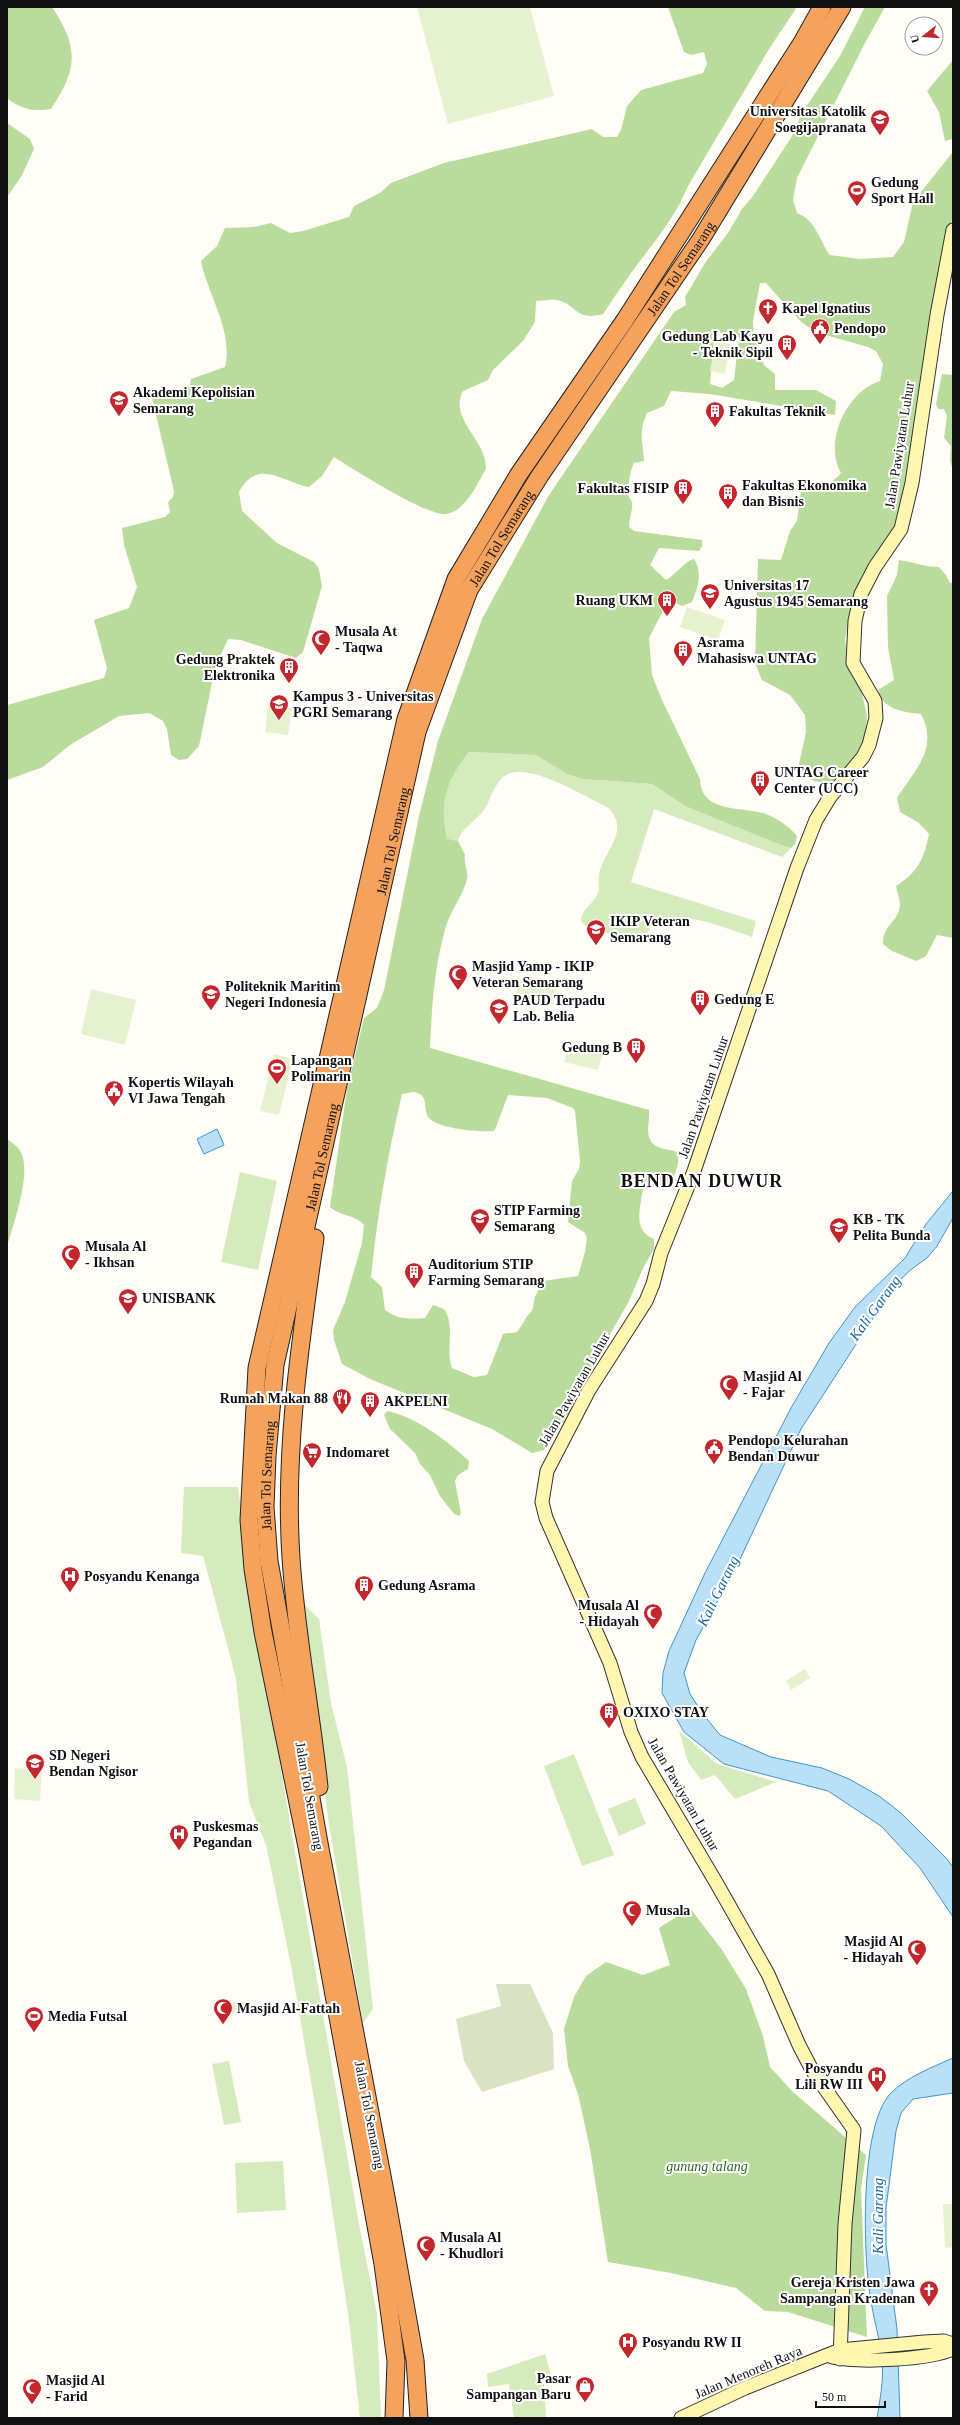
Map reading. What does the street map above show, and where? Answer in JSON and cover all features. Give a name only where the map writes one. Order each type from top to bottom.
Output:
[{"type":"highway","name":"Jalan Tol Semarang","points":[[394,2418],[396,2361],[383,2264],[307,1847],[263,1632],[253,1569],[249,1520],[257,1368],[406,720],[456,579],[519,474],[625,320],[803,42],[822,7]]},
{"type":"highway","name":"Jalan Tol Semarang","points":[[419,2418],[413,2352],[269,1561],[265,1508],[267,1456],[275,1365],[329,1133],[417,732],[470,590],[539,476],[701,238],[842,7]]},
{"type":"highway","points":[[329,1133],[296,1379],[290,1500],[291,1558],[318,1770],[334,1923]]},
{"type":"main road","name":"Jalan Pawiyatan Luhur","points":[[842,2355],[845,2224],[854,2130],[812,2070],[798,2045],[768,1974],[721,1890],[642,1757],[631,1732],[600,1638],[546,1518],[542,1495],[547,1471],[589,1390],[646,1300],[654,1284],[661,1253],[694,1171],[797,868],[816,820],[830,797],[852,772],[869,745],[876,718],[875,701],[853,663],[855,621],[861,594],[876,567],[901,529],[912,483],[936,322],[953,230]]},
{"type":"main road","points":[[842,2355],[924,2342],[944,2341],[953,2344]]},
{"type":"main road","points":[[842,2355],[925,2355],[953,2349]]},
{"type":"main road","name":"Jalan Menoreh Raya","points":[[680,2418],[745,2388],[842,2355]]},
{"type":"green space","points":[[7,7],[52,7],[67,34],[71,46],[72,58],[70,70],[60,95],[51,109],[28,109],[17,105],[7,98]]},
{"type":"green space","points":[[417,7],[530,7],[554,96],[448,124]]},
{"type":"green space","points":[[668,7],[797,7],[769,49],[688,186],[673,216],[603,314],[586,316],[563,302],[556,300],[536,301],[535,322],[523,341],[493,370],[488,380],[463,391],[460,401],[460,411],[481,449],[485,458],[486,469],[465,503],[453,512],[446,514],[436,513],[390,491],[334,457],[322,476],[309,487],[271,474],[254,476],[246,482],[239,492],[242,511],[277,543],[314,562],[319,569],[322,586],[303,652],[296,658],[241,640],[228,639],[215,668],[199,746],[187,759],[179,760],[171,755],[167,729],[163,721],[149,713],[119,716],[70,745],[43,767],[7,780],[7,705],[104,678],[107,668],[94,620],[129,608],[137,587],[124,545],[122,528],[165,517],[170,512],[168,502],[173,497],[174,491],[152,398],[185,389],[190,385],[191,379],[225,367],[227,354],[226,340],[219,313],[201,261],[217,246],[225,228],[254,227],[271,223],[290,233],[303,231],[349,217],[354,206],[380,193],[391,183],[444,163],[592,129],[603,137],[617,137],[621,130],[627,106],[641,90],[703,73],[707,64],[704,52],[691,55],[684,52]]},
{"type":"green space","points":[[865,7],[885,7],[865,43],[797,178],[793,200],[797,213],[809,220],[813,225],[830,255],[859,259],[893,257],[904,242],[913,202],[952,153],[953,212],[927,386],[895,531],[852,608],[845,638],[847,659],[862,693],[867,716],[865,740],[852,769],[837,785],[814,781],[798,769],[806,732],[805,715],[790,695],[762,680],[755,663],[758,559],[781,560],[790,531],[797,521],[801,491],[812,482],[821,483],[832,481],[841,473],[836,461],[835,447],[841,419],[848,406],[857,395],[880,381],[883,364],[876,351],[868,347],[815,332],[799,320],[766,283],[760,283],[753,321],[754,341],[760,349],[764,365],[775,374],[775,390],[816,390],[836,401],[835,415],[710,394],[671,391],[664,406],[647,413],[644,420],[642,437],[644,461],[634,463],[629,483],[628,495],[632,505],[629,527],[634,531],[702,540],[702,546],[699,551],[659,548],[650,565],[666,580],[694,559],[697,564],[699,575],[698,585],[692,602],[682,606],[670,600],[649,638],[652,675],[662,700],[700,779],[702,790],[707,798],[724,807],[766,814],[775,818],[794,832],[797,836],[795,844],[791,848],[784,846],[685,806],[652,784],[583,779],[567,774],[536,755],[469,752],[455,773],[446,792],[444,814],[447,839],[458,841],[465,855],[467,879],[463,891],[448,920],[442,941],[434,987],[430,1048],[649,1110],[648,1132],[651,1142],[661,1148],[677,1152],[678,1157],[675,1172],[664,1190],[652,1186],[644,1189],[642,1193],[639,1213],[640,1225],[647,1235],[654,1239],[654,1249],[644,1266],[629,1301],[604,1345],[576,1403],[544,1450],[532,1453],[492,1429],[370,1379],[342,1364],[334,1340],[333,1330],[345,1302],[362,1243],[364,1225],[360,1221],[330,1207],[347,1089],[364,1018],[377,1008],[384,990],[419,816],[438,741],[482,619],[549,495],[674,312],[686,305],[685,297],[705,263],[728,233],[742,209],[753,196],[791,138],[802,113],[840,56]],"holes":[[[715,331],[739,337],[734,380],[722,388],[710,384]],[[414,1092],[422,1096],[424,1099],[427,1115],[430,1119],[442,1125],[470,1130],[494,1131],[508,1095],[547,1098],[573,1108],[575,1111],[580,1161],[579,1169],[572,1181],[568,1222],[585,1233],[587,1238],[585,1252],[578,1276],[543,1281],[535,1297],[532,1311],[518,1331],[503,1334],[487,1375],[474,1377],[452,1368],[449,1353],[449,1323],[448,1316],[444,1309],[433,1305],[425,1318],[409,1319],[395,1316],[385,1310],[382,1287],[371,1277],[376,1231],[392,1139],[402,1094]]]},
{"type":"green space","points":[[953,60],[953,139],[945,141],[939,112],[927,91]]},
{"type":"green space","points":[[7,123],[30,139],[34,149],[21,177],[7,197]]},
{"type":"green space","points":[[716,341],[730,344],[725,374],[710,371]]},
{"type":"green space","points":[[942,374],[953,375],[953,470],[950,461],[951,446],[944,438],[947,416],[944,409],[938,409],[936,404]]},
{"type":"green space","points":[[899,560],[939,567],[946,575],[950,583],[953,583],[953,938],[937,935],[926,956],[916,961],[892,951],[883,944],[885,932],[899,911],[900,903],[896,886],[904,881],[919,864],[925,851],[929,834],[919,823],[900,812],[897,798],[922,758],[926,748],[926,726],[921,714],[901,711],[889,706],[884,702],[878,690],[894,680],[888,647],[887,596],[897,575]]},
{"type":"green space","points":[[687,607],[725,620],[718,640],[680,627]]},
{"type":"green space","points":[[268,705],[292,708],[288,735],[265,732]]},
{"type":"green space","points":[[469,752],[536,755],[567,774],[583,779],[652,784],[685,806],[791,848],[782,857],[654,809],[631,882],[756,921],[752,937],[705,922],[681,918],[655,921],[644,938],[628,942],[614,935],[587,928],[581,921],[583,913],[598,893],[599,874],[617,832],[617,824],[614,816],[607,807],[570,788],[539,775],[524,772],[512,773],[502,778],[485,808],[466,828],[458,841],[447,840],[444,814],[446,793],[454,773]]},
{"type":"green space","points":[[519,980],[556,986],[553,1005],[516,999]]},
{"type":"green space","points":[[91,989],[136,1000],[125,1045],[81,1034]]},
{"type":"green space","points":[[570,1040],[604,1049],[598,1070],[564,1062]]},
{"type":"green space","name":"Lapangan Polimarin","points":[[274,1054],[293,1059],[279,1115],[260,1111]]},
{"type":"green space","points":[[7,1139],[19,1149],[23,1158],[24,1170],[21,1197],[7,1247]]},
{"type":"green space","points":[[240,1172],[277,1181],[258,1270],[221,1262]]},
{"type":"green space","points":[[387,1411],[398,1414],[420,1424],[441,1438],[469,1461],[468,1469],[458,1475],[455,1481],[461,1513],[459,1516],[454,1514],[440,1496],[430,1475],[420,1464],[415,1453],[390,1429],[384,1415]]},
{"type":"green space","points":[[184,1487],[238,1487],[256,1624],[358,2219],[377,2314],[381,2418],[360,2418],[349,2320],[327,2175],[291,1965],[266,1845],[249,1802],[236,1678],[203,1556],[181,1553]]},
{"type":"green space","points":[[300,1600],[319,1619],[331,1703],[347,1767],[373,2009],[363,2023],[329,1825]]},
{"type":"green space","points":[[805,1669],[810,1678],[791,1690],[786,1681]]},
{"type":"green space","points":[[679,1731],[717,1764],[776,1782],[735,1799],[715,1775],[701,1780],[688,1762]]},
{"type":"green space","points":[[574,1754],[614,1855],[582,1866],[544,1766]]},
{"type":"green space","points":[[15,1768],[42,1770],[40,1801],[14,1799]]},
{"type":"green space","points":[[635,1798],[646,1824],[619,1836],[608,1809]]},
{"type":"green space","name":"gunung talang","points":[[690,1908],[722,1950],[746,1989],[763,2036],[770,2067],[793,2092],[866,2155],[861,2188],[867,2337],[788,2312],[765,2311],[736,2288],[671,2273],[608,2262],[590,2149],[578,2094],[568,2066],[564,2029],[574,1997],[586,1976],[606,1962],[643,1975],[670,1965],[659,1928]]},
{"type":"green space","points":[[496,1984],[530,1984],[553,2033],[554,2069],[482,2092],[464,2061],[456,2019],[501,2006]]},
{"type":"green space","points":[[250,2000],[252,2010],[232,2014],[230,2003]]},
{"type":"green space","points":[[229,2061],[241,2122],[224,2125],[212,2064]]},
{"type":"green space","points":[[283,2161],[286,2210],[237,2213],[235,2163]]},
{"type":"green space","points":[[943,2204],[953,2204],[953,2247],[945,2248]]},
{"type":"green space","points":[[545,2354],[551,2376],[544,2383],[546,2418],[514,2418],[509,2384],[488,2387],[487,2374]]},
{"type":"water","points":[[217,1129],[224,1145],[204,1154],[197,1139]]},
{"type":"water","name":"Kali Garang","points":[[953,1191],[953,1218],[937,1246],[927,1258],[909,1271],[892,1289],[801,1429],[735,1570],[696,1640],[684,1673],[690,1694],[703,1714],[720,1735],[771,1757],[822,1768],[849,1779],[879,1796],[901,1813],[947,1859],[953,1867],[953,1917],[920,1868],[881,1826],[828,1791],[724,1764],[684,1732],[662,1693],[663,1673],[669,1651],[705,1573],[791,1408],[829,1343],[855,1307],[905,1258],[926,1224]]},
{"type":"water","name":"Kali Garang","points":[[953,2058],[953,2093],[913,2099],[901,2113],[896,2131],[886,2208],[886,2244],[897,2329],[900,2418],[877,2418],[882,2368],[881,2353],[871,2303],[865,2221],[866,2190],[873,2133],[880,2110],[890,2094],[896,2088],[928,2069]]},
{"type":"place","name":"Universitas Katolik Soegijapranata","points":[[880,136]]},
{"type":"place","name":"Gedung Sport Hall","points":[[857,207]]},
{"type":"place","name":"Kapel Ignatius","points":[[768,325]]},
{"type":"place","name":"Pendopo","points":[[820,345]]},
{"type":"place","name":"Gedung Lab Kayu - Teknik Sipil","points":[[787,361]]},
{"type":"place","name":"Akademi Kepolisian Semarang","points":[[119,417]]},
{"type":"place","name":"Fakultas Teknik","points":[[715,428]]},
{"type":"place","name":"Fakultas FISIP","points":[[683,505]]},
{"type":"place","name":"Fakultas Ekonomika dan Bisnis","points":[[728,510]]},
{"type":"place","name":"Universitas 17 Agustus 1945 Semarang","points":[[710,610]]},
{"type":"place","name":"Ruang UKM","points":[[667,617]]},
{"type":"place","name":"Musala At - Taqwa","points":[[321,656]]},
{"type":"place","name":"Asrama Mahasiswa UNTAG","points":[[683,667]]},
{"type":"place","name":"Gedung Praktek Elektronika","points":[[289,684]]},
{"type":"place","name":"Kampus 3 - Universitas PGRI Semarang","points":[[279,721]]},
{"type":"place","name":"UNTAG Career Center (UCC)","points":[[760,797]]},
{"type":"place","name":"IKIP Veteran Semarang","points":[[596,946]]},
{"type":"place","name":"Masjid Yamp - IKIP Veteran Semarang","points":[[458,991]]},
{"type":"place","name":"Politeknik Maritim Negeri Indonesia","points":[[211,1011]]},
{"type":"place","name":"Gedung E","points":[[700,1016]]},
{"type":"place","name":"PAUD Terpadu Lab. Belia","points":[[499,1025]]},
{"type":"place","name":"Gedung B","points":[[636,1064]]},
{"type":"place","name":"Lapangan Polimarin","points":[[277,1085]]},
{"type":"place","name":"Kopertis Wilayah VI Jawa Tengah","points":[[114,1107]]},
{"type":"place","name":"STIP Farming Semarang","points":[[480,1235]]},
{"type":"place","name":"KB - TK Pelita Bunda","points":[[839,1244]]},
{"type":"place","name":"Musala Al - Ikhsan","points":[[71,1271]]},
{"type":"place","name":"Auditorium STIP Farming Semarang","points":[[414,1289]]},
{"type":"place","name":"UNISBANK","points":[[128,1315]]},
{"type":"place","name":"Masjid Al - Fajar","points":[[729,1401]]},
{"type":"place","name":"Rumah Makan 88","points":[[342,1415]]},
{"type":"place","name":"AKPELNI","points":[[370,1418]]},
{"type":"place","name":"Pendopo Kelurahan Bendan Duwur","points":[[714,1465]]},
{"type":"place","name":"Indomaret","points":[[312,1469]]},
{"type":"place","name":"Posyandu Kenanga","points":[[70,1593]]},
{"type":"place","name":"Gedung Asrama","points":[[364,1602]]},
{"type":"place","name":"Musala Al - Hidayah","points":[[653,1630]]},
{"type":"place","name":"OXIXO STAY","points":[[609,1729]]},
{"type":"place","name":"SD Negeri Bendan Ngisor","points":[[35,1780]]},
{"type":"place","name":"Puskesmas Pegandan","points":[[179,1851]]},
{"type":"place","name":"Musala","points":[[632,1927]]},
{"type":"place","name":"Masjid Al - Hidayah","points":[[917,1966]]},
{"type":"place","name":"Masjid Al-Fattah","points":[[223,2025]]},
{"type":"place","name":"Media Futsal","points":[[34,2033]]},
{"type":"place","name":"Posyandu Lili RW III","points":[[877,2093]]},
{"type":"place","name":"Musala Al - Khudlori","points":[[426,2262]]},
{"type":"place","name":"Gereja Kristen Jawa Sampangan Kradenan","points":[[929,2307]]},
{"type":"place","name":"Posyandu RW II","points":[[628,2359]]},
{"type":"place","name":"Pasar Sampangan Baru","points":[[585,2403]]},
{"type":"place","name":"Masjid Al - Farid","points":[[32,2405]]},
{"type":"district","name":"BENDAN DUWUR","points":[[702,1181]]}]
